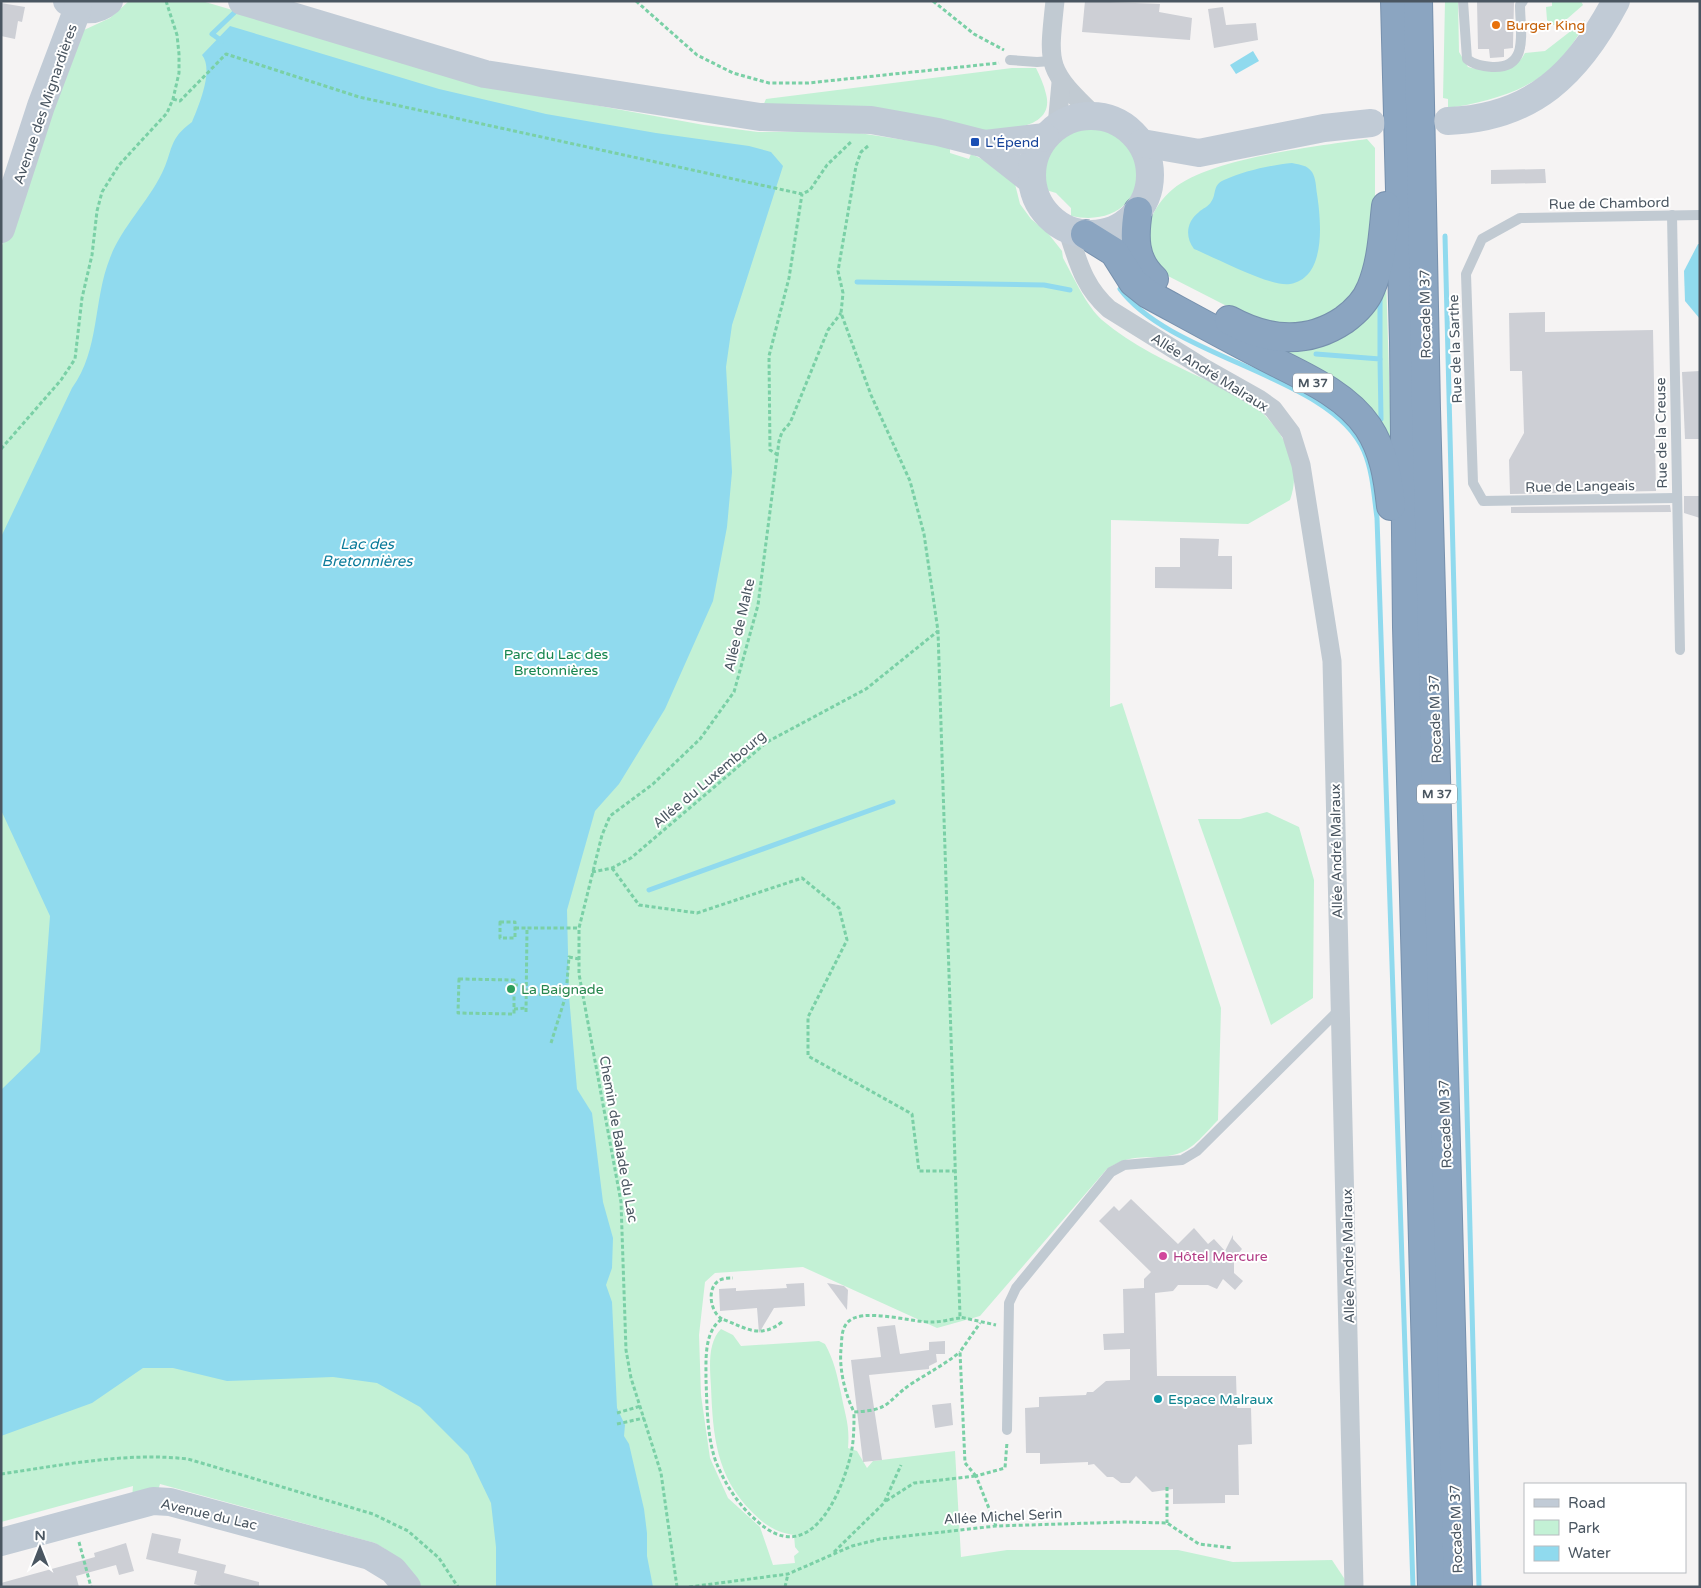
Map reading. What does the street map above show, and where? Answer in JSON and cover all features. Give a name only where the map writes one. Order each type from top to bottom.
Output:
[{"type":"highway","name":"Rocade M 37","points":[[1395,1],[1407,627],[1432,1587]]},
{"type":"highway","name":"Rocade M 37","points":[[1418,1],[1422,111],[1426,399],[1458,1587]]},
{"type":"highway","name":"M 37","points":[[1422,111],[1434,74],[1436,1]]},
{"type":"highway","name":"M 37","points":[[1144,199],[1135,236],[1137,250],[1144,267],[1155,279],[1253,331],[1279,338],[1306,338],[1328,329],[1350,316],[1371,290],[1381,250],[1388,184],[1399,154]]},
{"type":"highway","name":"M 37","points":[[1076,232],[1114,252],[1119,257],[1133,282],[1148,294],[1331,394],[1347,405],[1367,426],[1384,460],[1388,480],[1395,556],[1407,627]]},
{"type":"street","points":[[72,5],[91,10],[104,6],[108,1]]},
{"type":"street","points":[[242,1],[485,74],[760,117],[880,122],[938,132],[985,144],[1032,181]]},
{"type":"street","points":[[1055,1],[1050,47],[1051,61],[1061,83],[1094,115]]},
{"type":"street","points":[[1448,121],[1488,117],[1515,108],[1542,94],[1582,57],[1616,1]]},
{"type":"street","name":"Avenue des Mignardières","points":[[1,229],[72,5]]},
{"type":"street","points":[[1061,83],[1051,132],[1034,158],[1032,181],[1034,192],[1041,207],[1052,220],[1076,232],[1112,230],[1124,225],[1144,199],[1199,153]]},
{"type":"street","points":[[985,144],[1051,132],[1075,117],[1094,115],[1113,119],[1129,129],[1142,143],[1148,157],[1151,172],[1144,199]]},
{"type":"street","points":[[1142,143],[1199,153],[1324,128],[1371,123]]},
{"type":"street","name":"Allée André Malraux","points":[[1076,232],[1083,276],[1098,299],[1204,368],[1259,399],[1282,420],[1296,448],[1332,661],[1354,1587]]},
{"type":"street","name":"Avenue du Lac","points":[[1,1542],[153,1501],[170,1502],[370,1556],[393,1570],[407,1587]]},
{"type":"lane","points":[[1462,1],[1466,59],[1478,65],[1497,67],[1510,65],[1516,60],[1520,50],[1520,5],[1522,1]]},
{"type":"lane","points":[[1010,60],[1051,61]]},
{"type":"lane","name":"Rue de Chambord","points":[[1520,218],[1700,214]]},
{"type":"lane","name":"Rue de la Creuse","points":[[1672,215],[1680,650]]},
{"type":"lane","name":"Rue de la Sarthe","points":[[1483,501],[1474,483],[1466,274],[1482,238],[1520,218]]},
{"type":"lane","name":"Rue de Langeais","points":[[1483,501],[1676,498]]},
{"type":"lane","points":[[1007,1430],[1009,1304],[1016,1288],[1111,1172],[1124,1165],[1182,1160],[1198,1151],[1340,1009]]},
{"type":"path","points":[[1,450],[61,380],[75,359],[82,298],[92,255],[97,211],[102,192],[119,165],[167,114],[176,86],[179,54],[177,35],[166,1]]},
{"type":"path","points":[[636,1],[697,55],[733,73],[769,83],[808,83],[969,66],[990,66],[1010,60],[1000,46],[974,34],[933,1]]},
{"type":"path","points":[[172,99],[180,100],[226,54],[359,97],[777,186],[802,194],[810,190],[853,140],[861,138]]},
{"type":"path","points":[[868,146],[861,152],[856,166],[838,271],[843,293],[841,313],[871,395],[910,481],[924,534],[938,632],[960,1318]]},
{"type":"path","points":[[778,454],[770,450],[769,356],[788,278],[802,194]]},
{"type":"path","name":"Allée de Malte","points":[[592,872],[602,835],[610,816],[653,784],[700,739],[734,692],[758,605],[782,432],[790,423],[828,330],[841,313]]},
{"type":"path","name":"Allée du Luxembourg","points":[[592,872],[612,868],[631,858],[767,742],[866,689],[938,632]]},
{"type":"path","points":[[612,868],[639,905],[697,913],[802,878],[840,908],[847,940],[808,1018],[808,1056],[912,1114],[919,1171],[956,1171]]},
{"type":"path","name":"Chemin de Balade du Lac","points":[[592,872],[579,928],[579,959],[600,1099],[621,1202],[624,1226],[626,1350],[631,1378],[661,1474],[677,1587]]},
{"type":"path","points":[[500,922],[515,922],[515,928],[515,938],[500,938],[500,922]]},
{"type":"path","points":[[515,928],[579,928]]},
{"type":"path","points":[[514,1009],[526,1010],[527,928]]},
{"type":"path","points":[[551,1042],[566,995],[569,957],[579,959]]},
{"type":"path","points":[[459,979],[514,980],[514,985],[514,1014],[458,1013],[459,979]]},
{"type":"path","points":[[514,985],[526,985]]},
{"type":"path","points":[[526,994],[566,995]]},
{"type":"path","points":[[733,1278],[722,1279],[714,1284],[712,1307],[717,1316],[748,1330],[760,1332],[771,1330],[782,1322]]},
{"type":"path","points":[[722,1319],[712,1330],[707,1354],[706,1393],[712,1445],[722,1477],[752,1517],[776,1536],[792,1538],[805,1535],[816,1527],[829,1506],[850,1456],[854,1412],[849,1402],[840,1361],[843,1330],[848,1321],[860,1316],[878,1315],[934,1322],[960,1318],[980,1323],[1009,1326]]},
{"type":"path","points":[[854,1412],[888,1406],[911,1384],[939,1369],[960,1352],[980,1323]]},
{"type":"path","points":[[960,1352],[965,1463],[976,1476],[996,1526]]},
{"type":"path","points":[[617,1413],[641,1406]]},
{"type":"path","points":[[617,1424],[644,1418]]},
{"type":"path","points":[[832,1554],[884,1503],[914,1482],[976,1476],[1005,1468],[1007,1430]]},
{"type":"path","points":[[1,1474],[87,1460],[168,1457],[188,1459],[373,1514],[408,1531],[439,1558],[458,1587]]},
{"type":"path","points":[[884,1503],[901,1465]]},
{"type":"path","points":[[1167,1487],[1167,1523],[1199,1544],[1232,1548]]},
{"type":"path","points":[[74,1522],[91,1587]]},
{"type":"path","name":"Allée Michel Serin","points":[[689,1587],[788,1574],[832,1554],[880,1539],[996,1526],[1125,1522],[1167,1523]]},
{"type":"path","points":[[785,1587],[788,1574]]},
{"type":"green space","name":"Parc du Lac des Bretonnières","points":[[129,1],[202,1],[484,85],[704,125],[758,132],[846,131],[950,147],[950,153],[969,159],[971,154],[995,165],[1015,184],[1020,204],[1031,219],[1047,232],[1062,251],[1063,258],[1081,291],[1102,320],[1125,338],[1151,353],[1242,397],[1276,428],[1290,455],[1294,470],[1294,485],[1290,500],[1248,524],[1111,520],[1110,707],[1122,703],[1221,1008],[1218,1120],[1199,1140],[1183,1152],[1167,1156],[1133,1158],[1106,1170],[980,1316],[937,1328],[803,1267],[715,1273],[705,1282],[699,1335],[701,1395],[710,1458],[728,1498],[760,1527],[773,1565],[795,1563],[794,1556],[799,1552],[795,1547],[794,1535],[781,1532],[761,1521],[740,1498],[724,1470],[715,1439],[710,1364],[713,1341],[721,1329],[733,1335],[741,1346],[819,1341],[825,1344],[837,1374],[848,1426],[848,1448],[857,1451],[867,1468],[873,1461],[955,1451],[961,1557],[1007,1550],[1178,1550],[1233,1562],[1332,1560],[1350,1587],[417,1587],[382,1554],[385,1549],[375,1543],[160,1484],[157,1494],[132,1498],[133,1486],[1,1522],[1,248],[84,30],[110,18]]},
{"type":"green space","points":[[1445,1],[1458,1],[1459,52],[1468,67],[1484,70],[1492,71],[1508,68],[1515,65],[1525,53],[1545,51],[1585,20],[1584,26],[1562,58],[1538,78],[1510,93],[1448,108],[1448,99],[1443,98]]},
{"type":"green space","points":[[1552,1],[1581,1],[1583,5],[1560,25],[1553,25],[1547,20],[1546,7],[1552,6]]},
{"type":"green space","points":[[1012,68],[1036,68],[1046,94],[1047,105],[1044,114],[1037,120],[1008,129],[989,131],[762,108],[766,99]]},
{"type":"green space","points":[[1086,127],[1110,132],[1127,144],[1136,161],[1137,179],[1132,196],[1118,210],[1098,217],[1071,216],[1071,208],[1056,193],[1046,190],[1045,167],[1051,149],[1065,136]]},
{"type":"green space","points":[[1367,139],[1375,148],[1375,208],[1368,267],[1348,302],[1307,326],[1260,323],[1168,276],[1153,259],[1147,239],[1151,218],[1165,196],[1190,178],[1238,161]]},
{"type":"green space","points":[[1386,276],[1391,439],[1390,442],[1283,353]]},
{"type":"green space","points":[[1267,812],[1299,827],[1314,880],[1313,998],[1271,1025],[1198,819],[1240,819]]},
{"type":"water","name":"Lac des Bretonnières","points":[[230,26],[439,89],[546,114],[656,133],[749,146],[771,152],[783,166],[732,325],[726,367],[732,472],[727,527],[713,601],[665,709],[619,784],[595,811],[567,910],[569,996],[577,1089],[592,1113],[603,1202],[613,1238],[612,1268],[606,1285],[612,1302],[617,1408],[625,1425],[624,1436],[629,1444],[644,1509],[647,1556],[653,1587],[496,1587],[496,1547],[491,1503],[468,1455],[420,1407],[377,1383],[333,1377],[227,1381],[173,1368],[143,1368],[92,1403],[1,1436],[1,1090],[40,1052],[50,916],[1,810],[1,537],[87,358],[110,258],[121,236],[156,184],[175,140],[184,128],[192,122],[206,78],[205,61],[202,55]]},
{"type":"water","points":[[1253,51],[1259,61],[1236,74],[1230,65]]},
{"type":"water","points":[[1292,163],[1306,167],[1313,174],[1316,183],[1320,218],[1319,247],[1316,260],[1310,271],[1302,279],[1290,284],[1270,281],[1194,249],[1189,240],[1189,225],[1191,220],[1213,199],[1216,187],[1220,182],[1249,171]]},
{"type":"water","points":[[1698,244],[1700,244],[1700,319],[1685,301],[1684,271]]},
{"type":"building","points":[[1085,1],[1160,4],[1159,12],[1192,18],[1190,40],[1082,32]]},
{"type":"building","name":"Burger King","points":[[1477,1],[1514,1],[1513,48],[1504,49],[1504,57],[1490,58],[1489,49],[1478,49]]},
{"type":"building","points":[[1,3],[25,7],[22,22],[18,21],[15,39],[1,36]]},
{"type":"building","points":[[1223,7],[1226,25],[1256,23],[1258,40],[1214,48],[1208,9]]},
{"type":"building","points":[[1545,169],[1546,183],[1491,184],[1491,170]]},
{"type":"building","points":[[1545,312],[1545,332],[1653,330],[1656,491],[1510,494],[1509,460],[1524,433],[1522,371],[1510,371],[1509,313]]},
{"type":"building","points":[[1700,371],[1700,439],[1685,439],[1682,372]]},
{"type":"building","points":[[1684,496],[1700,496],[1700,518],[1684,513]]},
{"type":"building","points":[[1670,505],[1671,512],[1511,513],[1511,507]]},
{"type":"building","points":[[1180,538],[1219,539],[1218,556],[1232,556],[1232,589],[1155,588],[1155,567],[1180,567]]},
{"type":"building","name":"Espace Malraux","points":[[1131,1199],[1178,1244],[1194,1228],[1208,1244],[1214,1239],[1225,1251],[1233,1235],[1233,1239],[1242,1249],[1234,1258],[1234,1273],[1243,1281],[1235,1290],[1223,1279],[1217,1289],[1208,1285],[1178,1285],[1173,1291],[1155,1293],[1157,1376],[1236,1376],[1237,1408],[1251,1408],[1252,1444],[1238,1445],[1239,1495],[1225,1495],[1225,1503],[1173,1504],[1173,1489],[1152,1492],[1136,1476],[1130,1483],[1121,1483],[1113,1477],[1107,1477],[1094,1464],[1088,1465],[1088,1462],[1040,1464],[1040,1453],[1026,1453],[1025,1408],[1039,1407],[1039,1397],[1086,1395],[1087,1392],[1093,1392],[1106,1381],[1130,1380],[1130,1349],[1104,1350],[1103,1334],[1124,1333],[1123,1289],[1144,1288],[1144,1279],[1151,1272],[1099,1221],[1114,1206],[1119,1211]]},
{"type":"building","points":[[804,1283],[805,1306],[774,1308],[759,1333],[757,1308],[720,1311],[719,1289],[736,1288],[736,1291],[787,1288],[786,1284]]},
{"type":"building","points":[[827,1283],[844,1286],[848,1290],[847,1310]]},
{"type":"building","points":[[895,1325],[900,1354],[929,1350],[929,1342],[945,1341],[945,1354],[936,1354],[937,1362],[929,1366],[929,1369],[869,1375],[882,1460],[863,1462],[851,1360],[881,1357],[877,1327]]},
{"type":"building","points":[[951,1403],[953,1425],[935,1428],[932,1405]]},
{"type":"building","points":[[152,1533],[181,1539],[178,1553],[226,1565],[224,1573],[259,1582],[259,1587],[205,1587],[194,1584],[197,1571],[146,1559]]},
{"type":"building","points":[[126,1543],[134,1571],[119,1575],[116,1565],[76,1576],[79,1587],[2,1587],[1,1583],[95,1557],[94,1553]]},
{"type":"waterway","points":[[222,41],[212,34],[236,11]]},
{"type":"waterway","points":[[1445,236],[1479,1587]]},
{"type":"waterway","points":[[857,282],[1044,285],[1070,290]]},
{"type":"waterway","points":[[1120,289],[1144,313],[1176,333],[1286,385],[1320,404],[1346,425],[1364,451],[1373,484],[1377,518],[1413,1587]]},
{"type":"waterway","points":[[1380,299],[1380,359]]},
{"type":"waterway","points":[[1316,354],[1380,359],[1381,419]]},
{"type":"waterway","points":[[649,890],[893,802]]},
{"type":"place","name":"Burger King","points":[[1496,25]]},
{"type":"place","name":"L'Épend","points":[[975,142]]},
{"type":"place","name":"La Baignade","points":[[511,989]]},
{"type":"place","name":"Hôtel Mercure","points":[[1163,1256]]},
{"type":"place","name":"Espace Malraux","points":[[1158,1399]]}]
